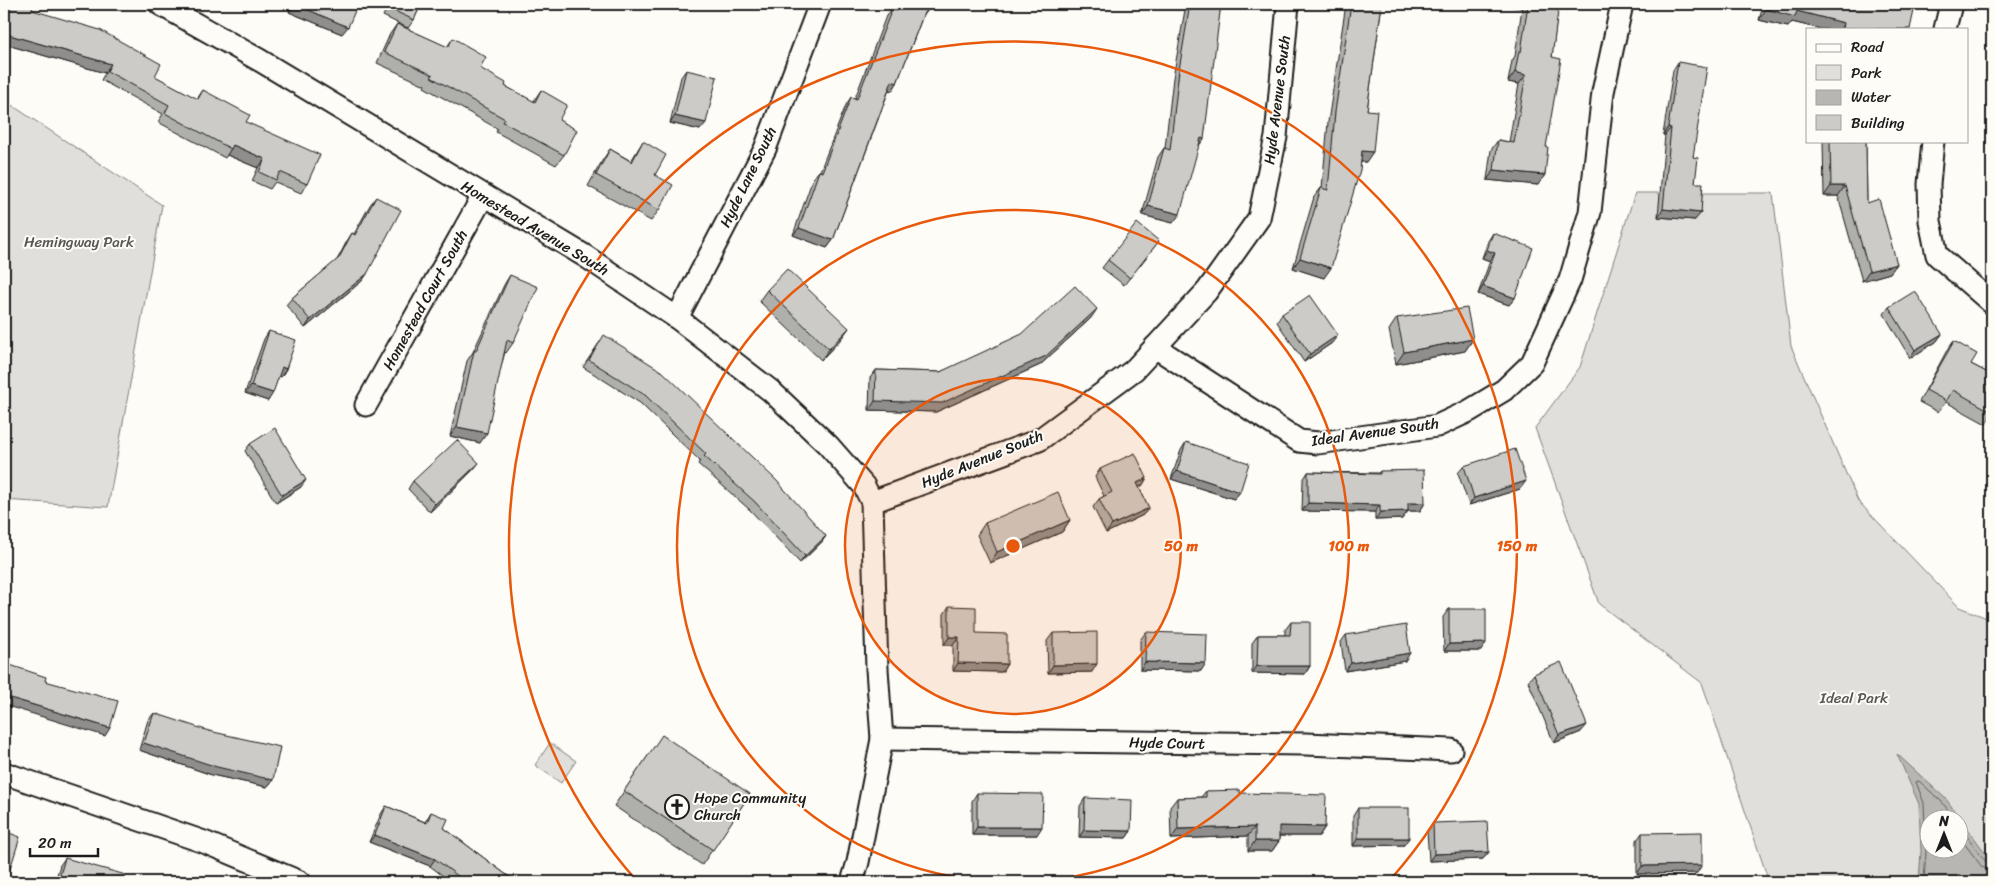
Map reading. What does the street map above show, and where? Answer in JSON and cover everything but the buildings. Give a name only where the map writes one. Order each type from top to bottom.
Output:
[{"type":"street","name":"Homestead Avenue South","points":[[160,4],[261,60],[584,256],[677,318],[772,391],[828,445],[864,486],[872,502]]},
{"type":"street","name":"Hyde Avenue South","points":[[872,502],[1040,440],[1134,370],[1207,291],[1259,218],[1276,137],[1288,4]]},
{"type":"street","name":"Ideal Avenue South","points":[[1155,347],[1299,441],[1318,443],[1437,426],[1470,411],[1504,390],[1532,363],[1570,280],[1590,212],[1602,92],[1622,4]]},
{"type":"street","points":[[1945,28],[1951,4]]},
{"type":"street","name":"Hyde Lane South","points":[[677,318],[765,149],[817,5]]},
{"type":"street","points":[[1933,142],[1929,184],[1930,221],[1937,255],[1992,303]]},
{"type":"street","name":"Homestead Court South","points":[[366,405],[483,196]]},
{"type":"street","points":[[852,882],[858,862],[882,739],[872,502]]},
{"type":"street","name":"Hyde Court","points":[[882,739],[1306,744],[1451,750]]},
{"type":"street","points":[[4,773],[204,842],[300,882]]},
{"type":"green space","name":"Hemingway Park","points":[[4,100],[162,205],[108,507],[4,500]]},
{"type":"green space","name":"Ideal Park","points":[[1635,193],[1773,193],[1791,346],[1858,501],[1959,607],[1992,620],[1992,882],[1769,882],[1702,683],[1599,604],[1535,428],[1580,367]]},
{"type":"green space","points":[[550,743],[576,761],[561,783],[535,765]]},
{"type":"water","points":[[1897,754],[1946,799],[1953,808],[1919,808]]},
{"type":"water","points":[[1968,829],[1992,862],[1992,882],[1919,882],[1921,858],[1968,858]]},
{"type":"place","name":"Hope Community Church","points":[[677,807]]}]
